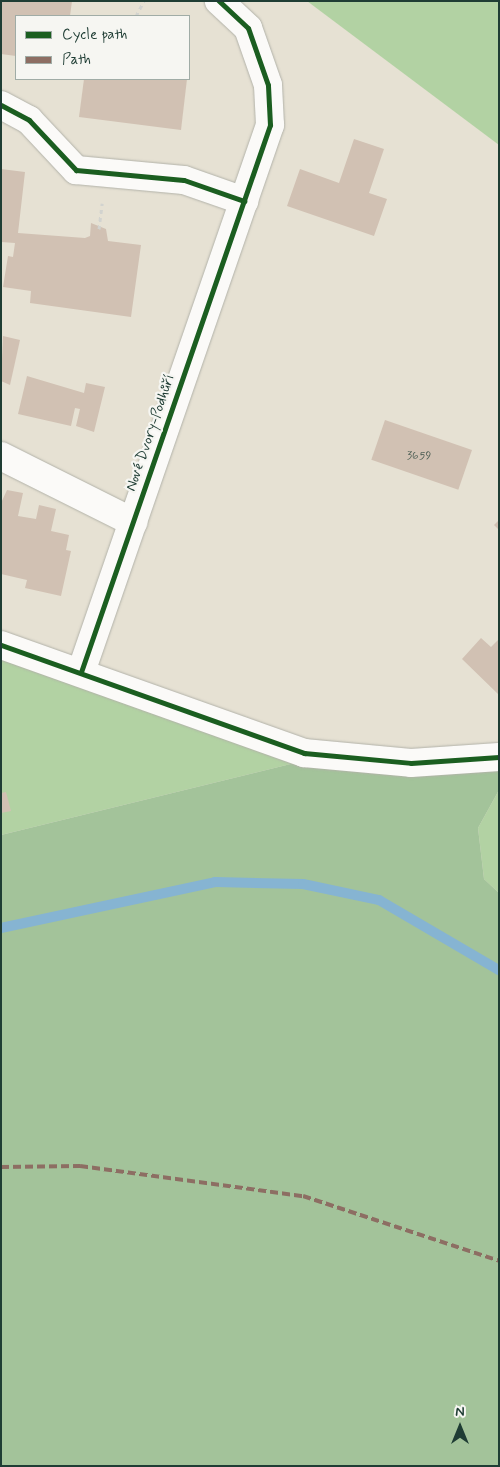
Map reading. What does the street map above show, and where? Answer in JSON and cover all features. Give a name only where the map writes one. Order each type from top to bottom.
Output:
[{"type":"street","name":"Nové Dvory-Podhůří","points":[[81,672],[270,125],[268,85],[248,28],[224,3]]},
{"type":"street","points":[[1,105],[29,120],[76,170],[184,180],[244,201]]},
{"type":"street","points":[[1,456],[134,522]]},
{"type":"street","points":[[1,645],[304,753],[412,764],[499,757]]},
{"type":"path","points":[[137,15],[144,1]]},
{"type":"green space","points":[[307,1],[499,1],[499,145]]},
{"type":"green space","points":[[1,654],[307,760],[1,835]]},
{"type":"green space","points":[[307,760],[499,768],[499,790],[478,828],[484,879],[499,893],[499,1466],[1,1466],[1,835]]},
{"type":"green space","points":[[499,790],[499,893],[484,879],[478,828]]},
{"type":"building","points":[[1,1],[72,1],[70,15],[15,15],[15,56],[1,54]]},
{"type":"building","points":[[84,80],[187,80],[181,130],[79,117]]},
{"type":"building","points":[[354,139],[384,149],[369,193],[387,199],[374,236],[287,206],[300,169],[339,183]]},
{"type":"building","points":[[1,169],[25,172],[18,233],[85,238],[90,236],[91,223],[106,229],[108,241],[141,245],[131,317],[30,303],[31,291],[3,287],[8,256],[13,257],[15,243],[1,242]]},
{"type":"building","points":[[3,336],[20,340],[10,385],[1,381]]},
{"type":"building","points":[[27,376],[84,393],[86,383],[105,387],[94,432],[76,426],[80,409],[75,408],[71,426],[18,414]]},
{"type":"building","points":[[385,420],[472,450],[458,490],[371,460]]},
{"type":"building","points":[[7,490],[23,493],[18,516],[36,519],[39,505],[56,509],[51,531],[69,535],[66,550],[71,551],[61,596],[25,588],[27,580],[1,574],[1,503]]},
{"type":"building","points":[[499,520],[499,530],[494,525]]},
{"type":"building","points":[[481,638],[491,647],[499,639],[499,695],[462,659]]},
{"type":"building","points":[[6,792],[11,811],[1,813],[1,793]]},
{"type":"waterway","points":[[1,928],[215,882],[303,884],[379,900],[499,970]]},
{"type":"marked path","points":[[1,1167],[80,1166],[303,1196],[499,1261]]},
{"type":"cycle path","points":[[81,672],[270,125],[268,85],[248,28],[219,1]]},
{"type":"cycle path","points":[[1,105],[29,120],[76,170],[184,180],[244,201]]},
{"type":"cycle path","points":[[1,645],[304,753],[411,763],[499,757]]}]
